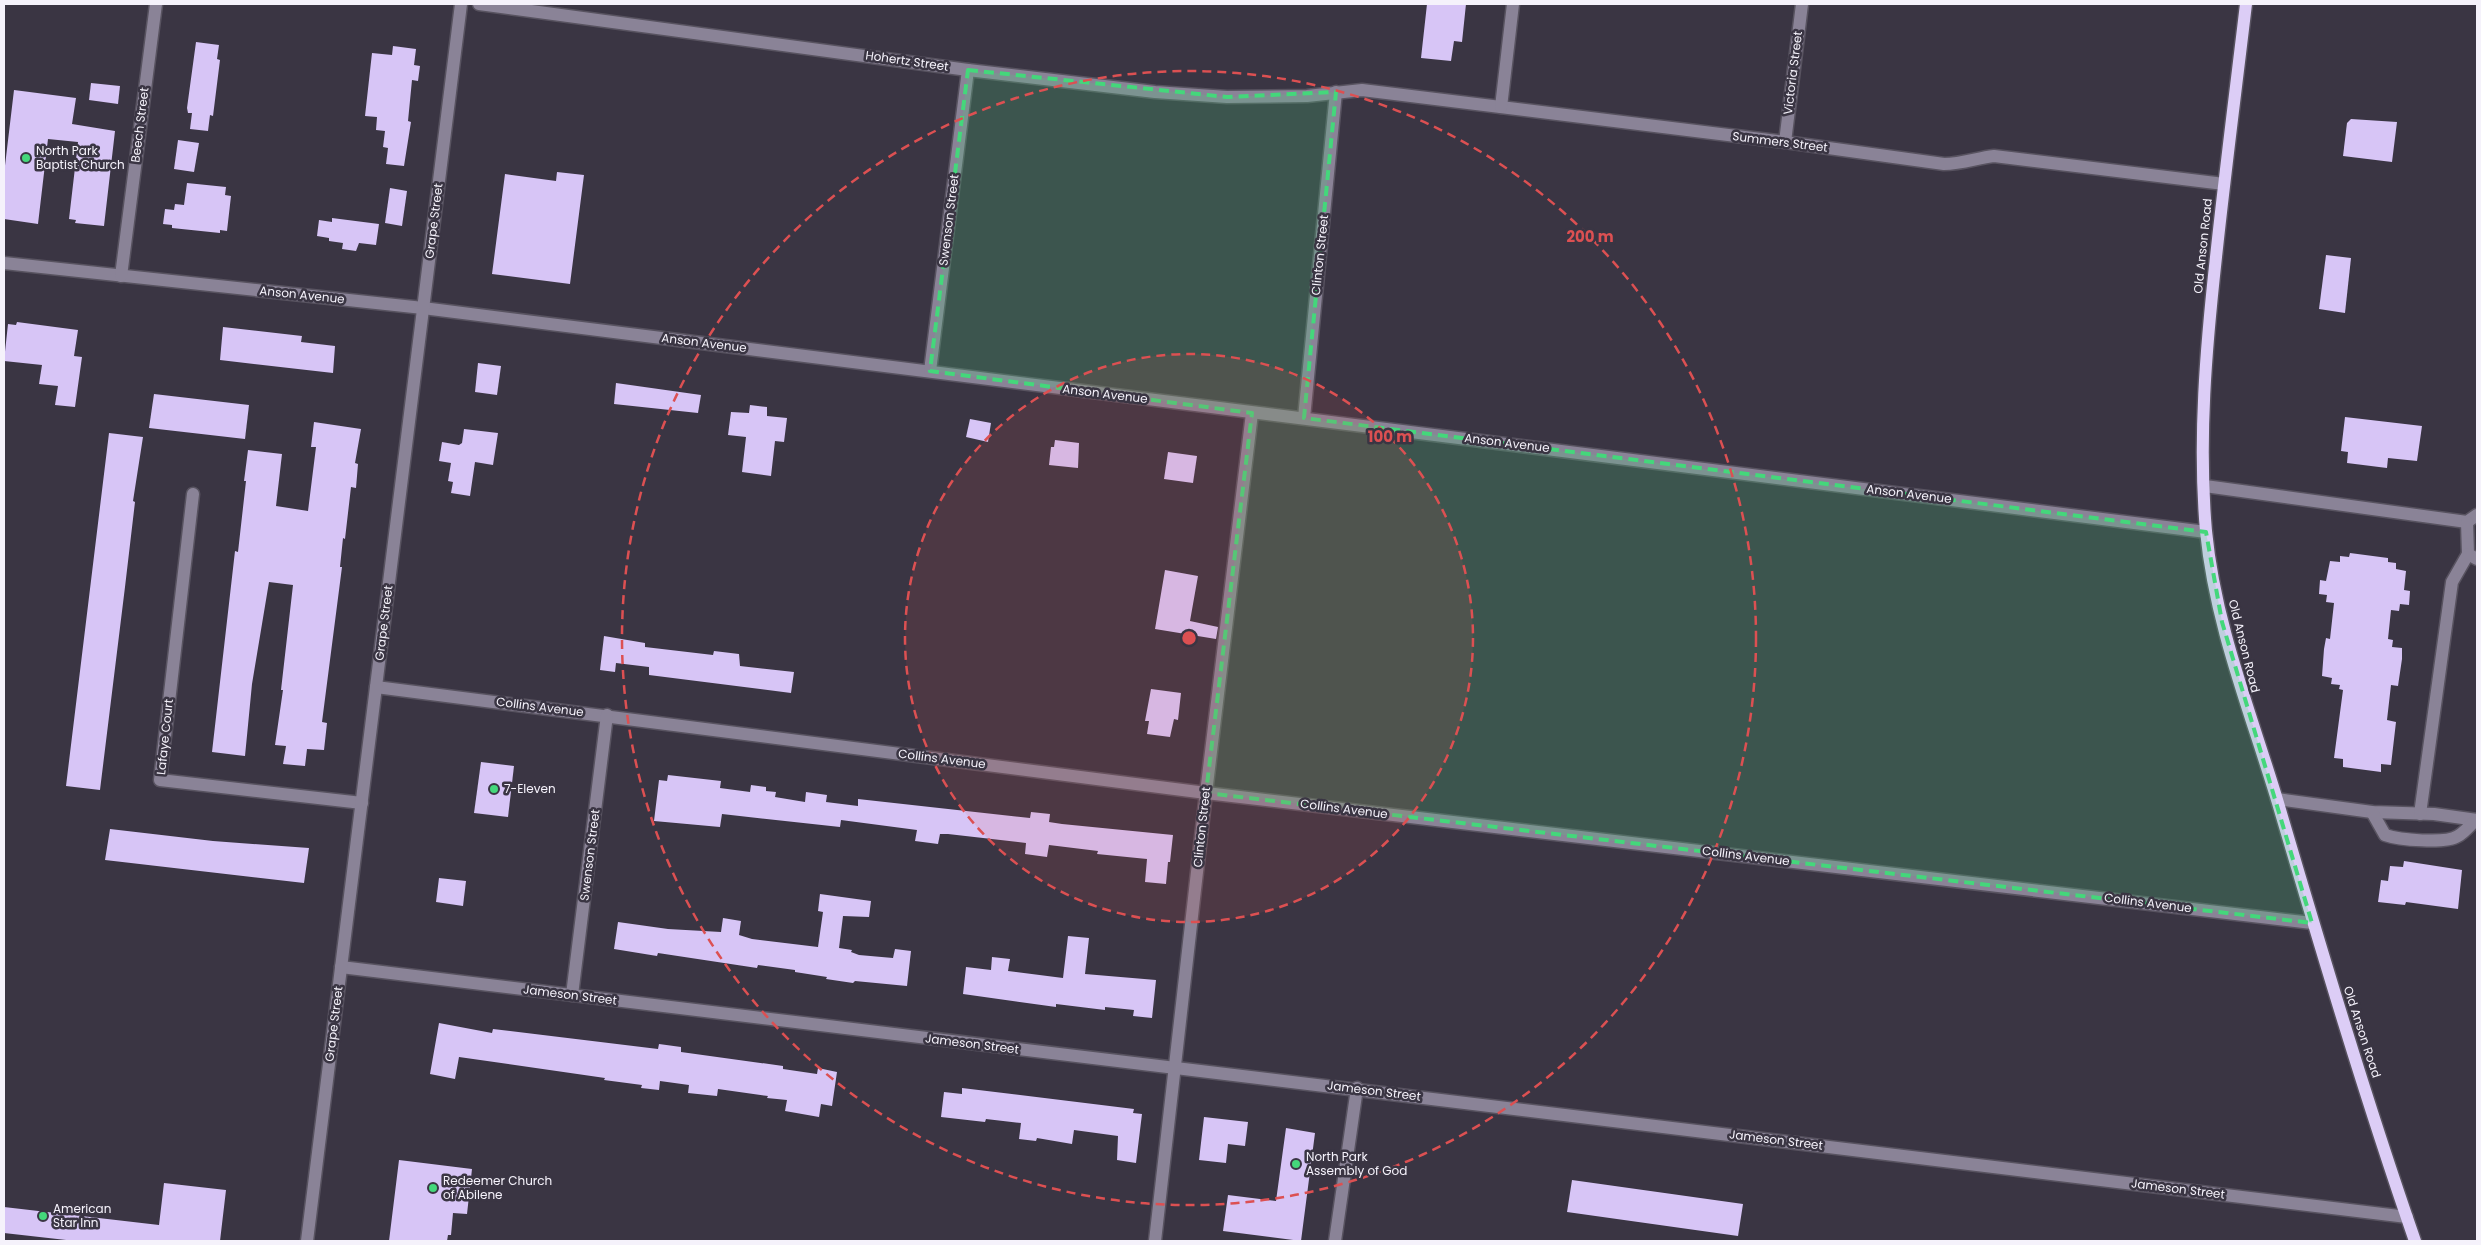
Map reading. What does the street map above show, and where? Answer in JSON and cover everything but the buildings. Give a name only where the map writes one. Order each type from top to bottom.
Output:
[{"type":"main road","name":"Old Anson Road","points":[[2246,4],[2207,338],[2203,424],[2206,532],[2222,622],[2244,700],[2277,799],[2312,922],[2415,1241]]},
{"type":"street","name":"Beech Street","points":[[121,276],[156,4]]},
{"type":"street","name":"Grape Street","points":[[307,1241],[461,4]]},
{"type":"street","name":"Hohertz Street","points":[[479,4],[968,70],[1155,92],[1227,97],[1307,96],[1336,92]]},
{"type":"street","points":[[1501,108],[1513,4]]},
{"type":"street","name":"Victoria Street","points":[[1785,142],[1802,4]]},
{"type":"street","name":"Swenson Street","points":[[930,371],[968,70]]},
{"type":"street","name":"Summers Street","points":[[1336,92],[1362,90],[1785,142],[1944,164],[1962,164],[1977,158],[1994,156],[2224,184]]},
{"type":"street","name":"Clinton Street","points":[[1304,418],[1336,92]]},
{"type":"street","name":"Anson Avenue","points":[[4,263],[423,308],[2206,532]]},
{"type":"street","name":"Clinton Street","points":[[1155,1241],[1252,413]]},
{"type":"street","points":[[2205,486],[2472,518],[2473,557],[2452,582],[2420,814]]},
{"type":"street","name":"Lafaye Court","points":[[193,494],[160,780],[362,803]]},
{"type":"street","name":"Collins Avenue","points":[[376,687],[1206,793],[2312,922]]},
{"type":"street","name":"Swenson Street","points":[[572,995],[607,716]]},
{"type":"street","points":[[2277,799],[2372,812],[2420,814],[2476,820]]},
{"type":"street","points":[[2372,812],[2385,835],[2395,838],[2448,840],[2458,836],[2476,820]]},
{"type":"street","name":"Jameson Street","points":[[341,967],[2407,1216]]},
{"type":"street","points":[[1336,1241],[1357,1088]]},
{"type":"highlighted area","points":[[968,70],[1227,97],[1336,92],[1304,418],[2206,532],[2222,622],[2312,923],[1206,793],[1252,413],[930,371]]},
{"type":"place","name":"North Park Baptist Church","points":[[26,158]]},
{"type":"place","name":"7-Eleven","points":[[494,789]]},
{"type":"place","name":"North Park Assembly of God","points":[[1296,1164]]},
{"type":"place","name":"Redeemer Church of Abilene","points":[[433,1188]]},
{"type":"place","name":"American Star Inn","points":[[43,1216]]}]
